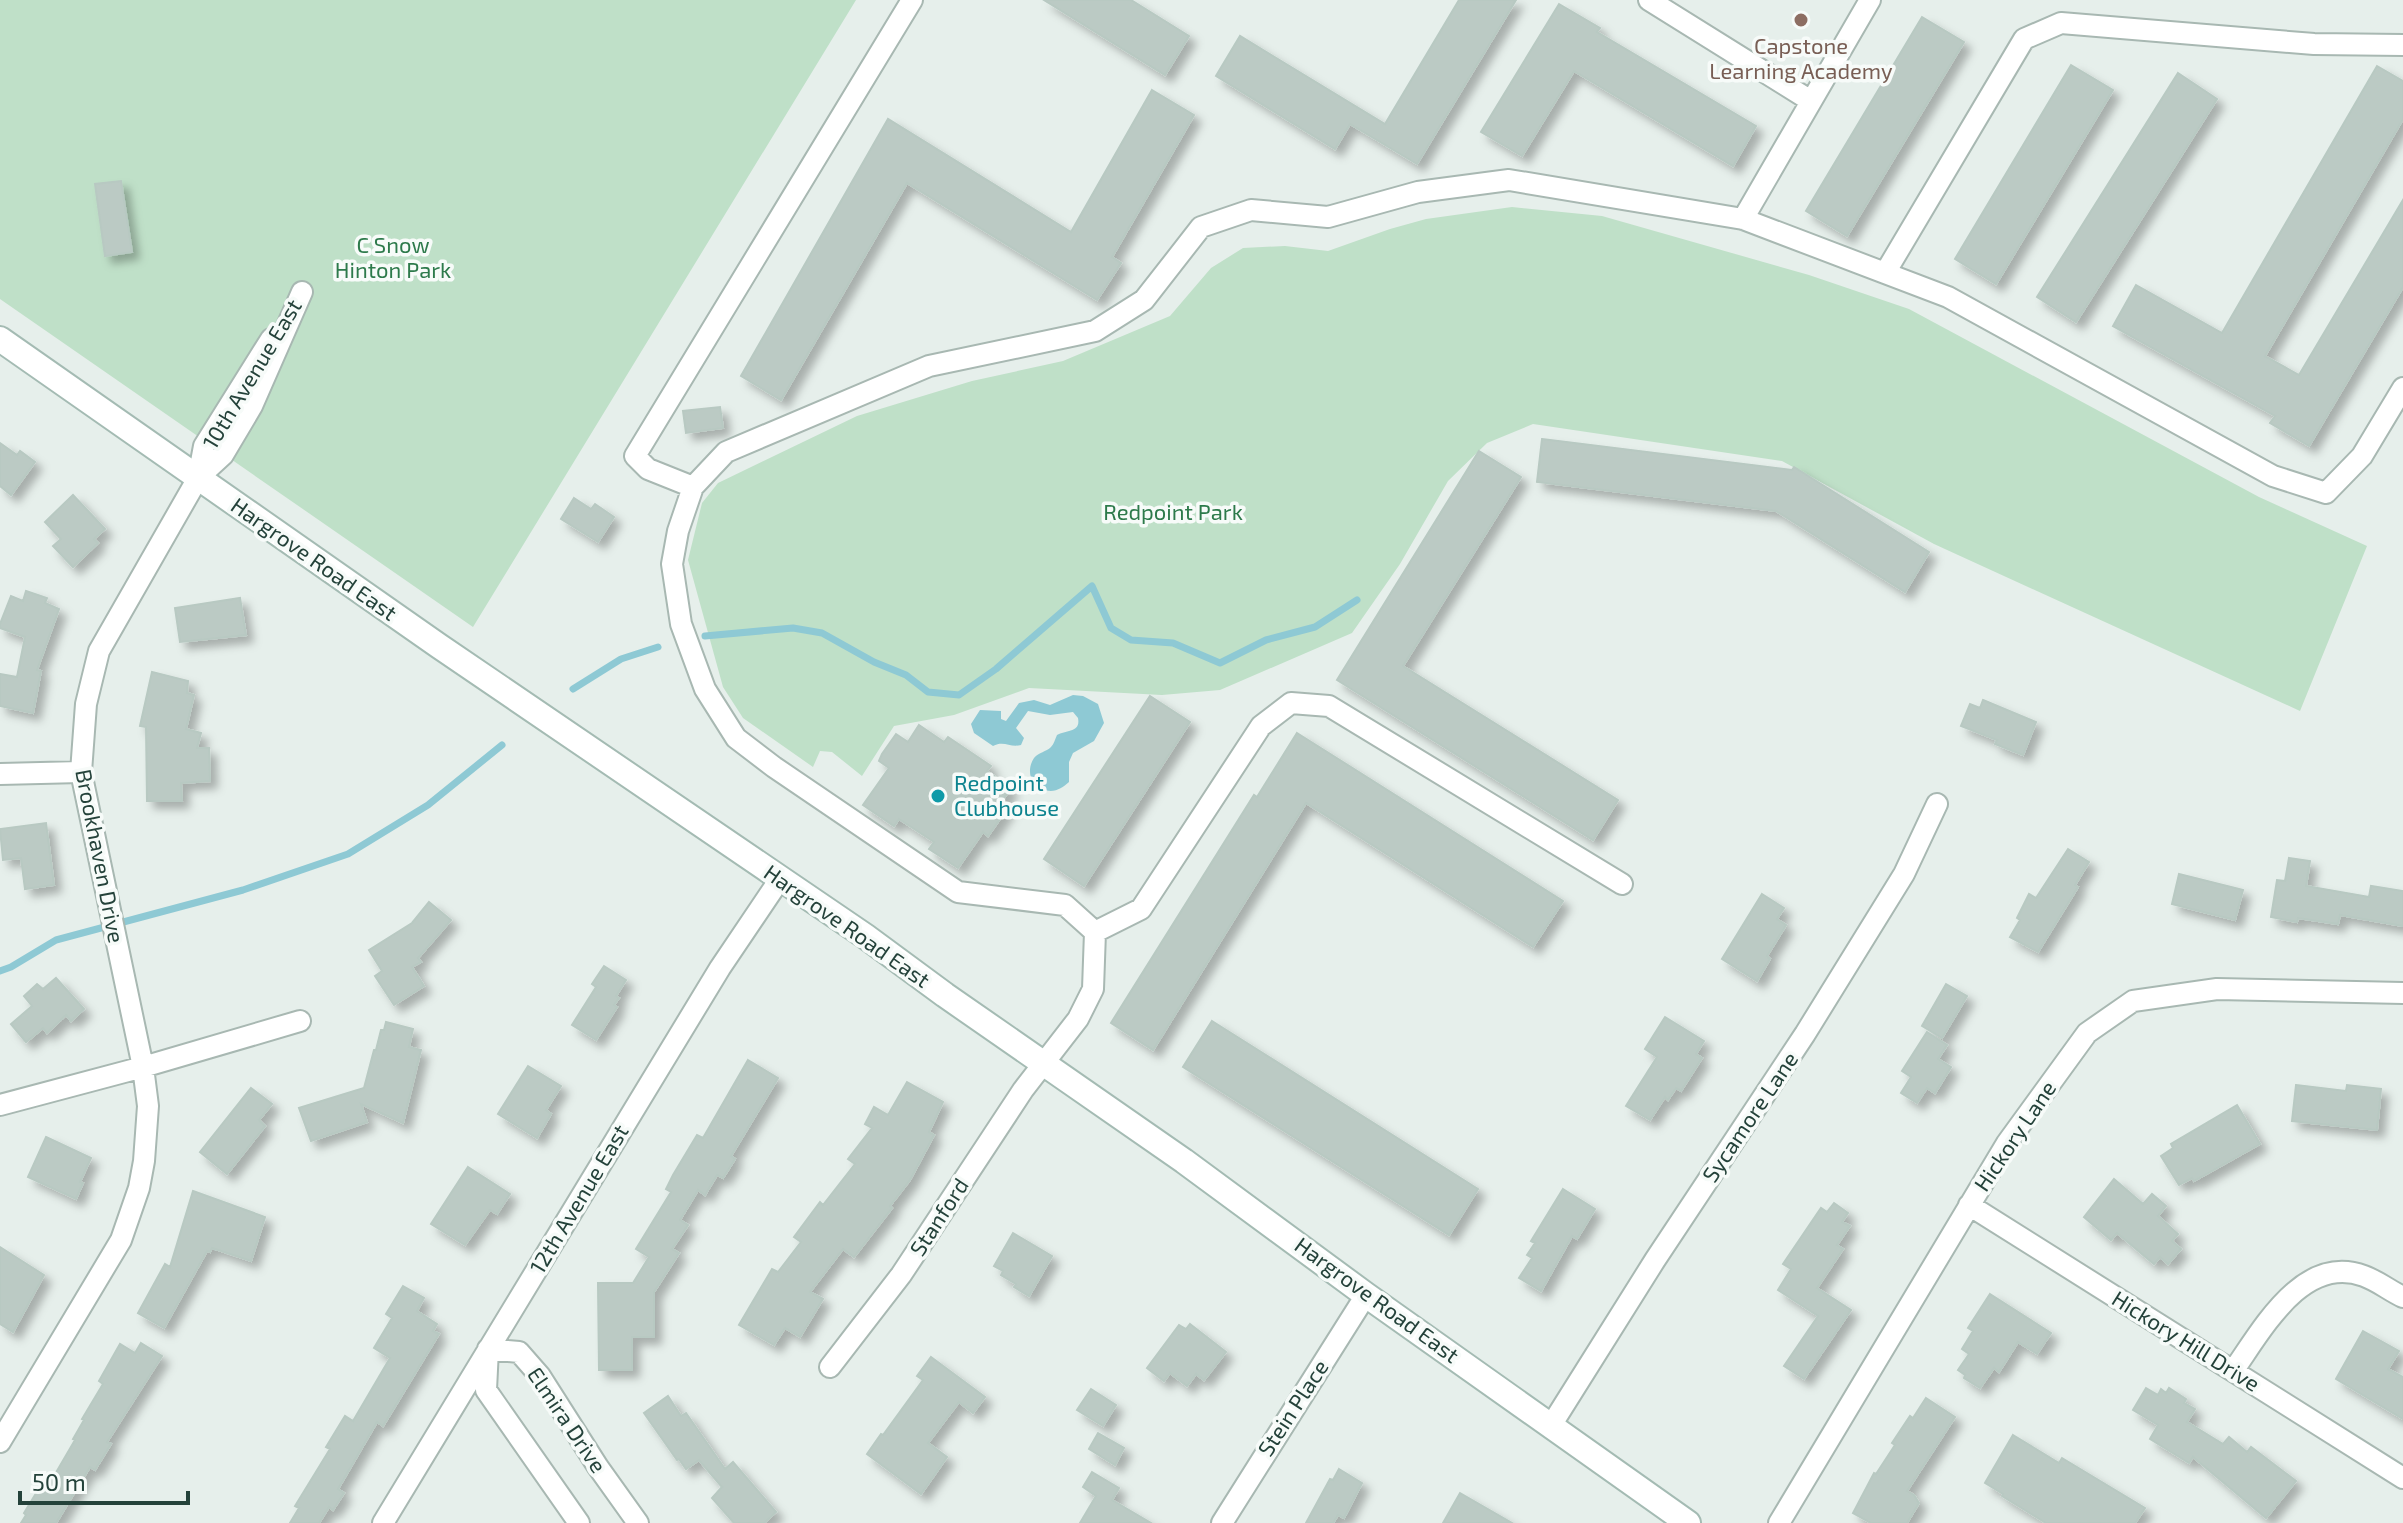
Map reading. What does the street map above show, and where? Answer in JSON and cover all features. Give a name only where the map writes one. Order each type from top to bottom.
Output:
[{"type":"main road","name":"Hargrove Road East","points":[[0,339],[1209,1179],[1366,1295],[1688,1523]]},
{"type":"street","points":[[693,487],[648,469],[635,456],[912,0]]},
{"type":"street","points":[[1649,0],[1811,101]]},
{"type":"street","points":[[1743,219],[1870,0]]},
{"type":"street","points":[[1885,273],[2024,39],[2061,23],[2314,44],[2403,45]]},
{"type":"street","points":[[1622,884],[1329,706],[1291,703],[1261,726],[1141,909],[1095,932],[1065,905],[958,892],[736,738],[705,689],[681,624],[672,564],[678,531],[693,487],[726,452],[929,366],[1095,331],[1144,300],[1201,227],[1251,210],[1328,217],[1418,192],[1509,180],[1743,219],[1948,297],[2273,476],[2326,493],[2362,456],[2403,388]]},
{"type":"street","name":"10th Avenue East","points":[[302,292],[252,406],[223,455],[198,478],[204,446],[302,292]]},
{"type":"street","name":"Brookhaven Drive","points":[[0,1442],[121,1240],[139,1188],[148,1106],[143,1067],[81,772],[86,704],[99,651],[198,478]]},
{"type":"street","points":[[0,774],[81,772]]},
{"type":"street","name":"Sycamore Lane","points":[[1552,1424],[1655,1260],[1805,1034],[1904,874],[1937,804]]},
{"type":"street","name":"12th Avenue East","points":[[383,1523],[720,968],[780,879]]},
{"type":"street","name":"Stanford","points":[[830,1367],[901,1275],[1043,1063],[1078,1019],[1093,989],[1095,932]]},
{"type":"street","name":"Hickory Lane","points":[[1779,1523],[2007,1143],[2087,1033],[2133,1001],[2217,989],[2403,993]]},
{"type":"street","points":[[0,1105],[300,1021]]},
{"type":"street","name":"Hickory Hill Drive","points":[[1969,1205],[2403,1478]]},
{"type":"street","points":[[2233,1371],[2287,1299],[2309,1280],[2336,1272],[2364,1275],[2403,1297]]},
{"type":"street","name":"Stein Place","points":[[1222,1523],[1366,1295]]},
{"type":"street","points":[[488,1349],[486,1390],[579,1523]]},
{"type":"street","name":"Elmira Drive","points":[[488,1349],[519,1352],[540,1376],[638,1523]]},
{"type":"green space","name":"C Snow Hinton Park","points":[[0,0],[856,0],[473,627],[0,299]]},
{"type":"green space","name":"Redpoint Park","points":[[1512,207],[1602,216],[1809,275],[1909,309],[2259,497],[2367,546],[2300,711],[1934,544],[1782,461],[1533,424],[1487,443],[1448,481],[1400,564],[1352,633],[1220,690],[1162,695],[1029,688],[954,715],[894,726],[862,776],[832,752],[820,751],[813,767],[743,718],[723,687],[688,560],[702,503],[718,483],[857,416],[972,381],[1063,361],[1170,316],[1211,268],[1243,248],[1285,246],[1328,251],[1426,219]]},
{"type":"water","points":[[1073,695],[1083,696],[1098,704],[1104,723],[1094,741],[1073,753],[1069,762],[1069,782],[1055,790],[1045,790],[1036,785],[1030,768],[1034,758],[1051,747],[1057,735],[1077,726],[1078,718],[1073,712],[1050,715],[1028,711],[1016,728],[1024,738],[1017,746],[993,746],[974,733],[971,724],[980,710],[1001,711],[1001,719],[1006,721],[1019,703],[1034,700],[1050,705]]},
{"type":"building","points":[[1044,0],[1131,0],[1189,36],[1165,75]]},
{"type":"building","points":[[1459,0],[1516,0],[1417,164],[1350,124],[1335,149],[1216,76],[1240,36],[1385,124]]},
{"type":"building","points":[[1559,4],[1600,28],[1597,32],[1756,126],[1733,166],[1574,71],[1522,156],[1481,132]]},
{"type":"building","points":[[1922,17],[1964,42],[1847,236],[1806,211]]},
{"type":"building","points":[[2071,65],[2113,90],[1996,284],[1955,259]]},
{"type":"building","points":[[2377,66],[2403,81],[2403,119],[2265,356],[2299,375],[2403,200],[2403,287],[2309,446],[2270,423],[2275,416],[2113,326],[2136,285],[2222,333]]},
{"type":"building","points":[[2178,73],[2217,99],[2076,322],[2037,297]]},
{"type":"building","points":[[1152,90],[1194,115],[1112,257],[1121,263],[1097,300],[907,183],[781,400],[741,376],[888,119],[1071,232]]},
{"type":"building","points":[[121,181],[132,252],[105,256],[95,184]]},
{"type":"building","points":[[720,407],[723,428],[686,433],[683,411]]},
{"type":"building","points":[[1542,439],[1792,470],[1794,467],[1929,552],[1905,592],[1776,511],[1537,482]]},
{"type":"building","points":[[0,443],[17,455],[20,451],[35,462],[11,495],[0,486]]},
{"type":"building","points":[[1479,451],[1521,477],[1403,666],[1618,800],[1593,840],[1337,680]]},
{"type":"building","points":[[73,495],[105,529],[94,539],[98,543],[73,567],[53,546],[61,539],[45,522]]},
{"type":"building","points":[[574,498],[591,509],[595,504],[614,517],[598,542],[561,519]]},
{"type":"building","points":[[26,591],[47,598],[45,603],[59,609],[37,670],[41,671],[33,713],[0,706],[0,674],[17,677],[25,637],[0,628],[0,624],[11,596],[23,601]]},
{"type":"building","points":[[240,598],[246,635],[180,642],[175,608]]},
{"type":"building","points":[[152,672],[188,681],[187,693],[194,695],[186,729],[201,733],[197,748],[209,748],[210,781],[181,783],[182,801],[147,801],[146,727],[140,726]]},
{"type":"building","points":[[1150,696],[1190,722],[1084,886],[1044,859]]},
{"type":"building","points":[[1983,700],[2036,722],[2023,755],[1995,744],[1997,740],[1961,726],[1970,704],[1980,708]]},
{"type":"building","name":"Redpoint Clubhouse","points":[[919,725],[944,742],[948,737],[991,766],[987,771],[1011,788],[1000,804],[1007,809],[988,836],[983,832],[958,868],[929,849],[934,842],[899,819],[894,826],[863,805],[889,768],[879,761],[896,734],[908,742]]},
{"type":"building","points":[[1297,733],[1563,901],[1533,947],[1306,803],[1153,1050],[1111,1023],[1254,795],[1257,797]]},
{"type":"building","points":[[46,823],[54,885],[25,889],[21,858],[3,860],[0,829]]},
{"type":"building","points":[[2068,849],[2089,862],[2075,885],[2078,887],[2038,952],[2010,937],[2029,894],[2036,898]]},
{"type":"building","points":[[2289,858],[2310,861],[2306,886],[2369,897],[2371,886],[2403,891],[2403,926],[2340,915],[2338,924],[2271,917],[2277,880],[2285,881]]},
{"type":"building","points":[[2179,874],[2243,890],[2235,920],[2172,904]]},
{"type":"building","points":[[1762,894],[1784,908],[1777,919],[1786,925],[1767,956],[1770,959],[1757,981],[1722,959]]},
{"type":"building","points":[[429,902],[451,920],[418,958],[421,962],[412,967],[424,986],[394,1005],[375,976],[382,971],[369,950],[412,923]]},
{"type":"building","points":[[604,966],[626,980],[616,996],[619,998],[614,1005],[617,1007],[596,1040],[572,1025],[596,987],[592,984]]},
{"type":"building","points":[[56,978],[84,1009],[71,1021],[66,1015],[47,1033],[43,1028],[26,1042],[11,1024],[32,1006],[24,996],[37,984],[43,989]]},
{"type":"building","points":[[1946,984],[1967,996],[1942,1038],[1922,1026]]},
{"type":"building","points":[[1665,1017],[1704,1041],[1696,1054],[1702,1058],[1681,1091],[1676,1088],[1668,1100],[1665,1097],[1650,1120],[1626,1106],[1657,1057],[1645,1049]]},
{"type":"building","points":[[1212,1021],[1478,1189],[1449,1235],[1183,1067]]},
{"type":"building","points":[[386,1022],[413,1029],[409,1047],[421,1050],[403,1123],[361,1104],[367,1122],[311,1141],[299,1108],[364,1088],[374,1050]]},
{"type":"building","points":[[1927,1032],[1947,1045],[1938,1059],[1951,1067],[1935,1093],[1927,1088],[1917,1103],[1901,1093],[1911,1077],[1902,1071]]},
{"type":"building","points":[[748,1060],[778,1078],[731,1156],[735,1159],[723,1178],[717,1175],[705,1195],[698,1190],[680,1220],[688,1225],[672,1249],[679,1253],[654,1292],[654,1337],[632,1337],[632,1370],[599,1370],[598,1283],[633,1283],[649,1257],[636,1249],[671,1192],[666,1189],[673,1175],[697,1135],[703,1138]]},
{"type":"building","points":[[528,1066],[561,1086],[546,1110],[551,1114],[537,1138],[498,1114]]},
{"type":"building","points":[[907,1082],[943,1102],[929,1132],[934,1135],[910,1180],[890,1206],[892,1208],[854,1257],[843,1249],[810,1292],[823,1299],[800,1337],[785,1328],[774,1345],[739,1325],[772,1269],[778,1272],[801,1242],[794,1237],[820,1202],[823,1205],[855,1164],[848,1159],[872,1128],[865,1124],[874,1107],[888,1115]]},
{"type":"building","points":[[2296,1085],[2346,1091],[2347,1085],[2381,1089],[2377,1130],[2292,1121]]},
{"type":"building","points":[[251,1088],[272,1104],[259,1120],[265,1126],[227,1174],[200,1152]]},
{"type":"building","points":[[2237,1105],[2260,1144],[2194,1181],[2192,1178],[2179,1185],[2161,1156],[2173,1148],[2171,1144]]},
{"type":"building","points":[[46,1137],[91,1158],[76,1199],[28,1177]]},
{"type":"building","points":[[468,1167],[510,1194],[497,1214],[490,1210],[465,1245],[431,1224]]},
{"type":"building","points":[[2114,1179],[2143,1204],[2152,1194],[2166,1206],[2158,1216],[2178,1234],[2172,1241],[2181,1249],[2168,1264],[2160,1257],[2154,1264],[2117,1233],[2111,1240],[2084,1217]]},
{"type":"building","points":[[1563,1189],[1595,1209],[1577,1239],[1572,1236],[1541,1291],[1519,1278],[1532,1258],[1527,1255],[1535,1243],[1531,1241]]},
{"type":"building","points":[[193,1191],[265,1217],[251,1261],[212,1248],[210,1252],[207,1251],[164,1328],[138,1313],[165,1264],[170,1267]]},
{"type":"building","points":[[1834,1203],[1848,1213],[1842,1222],[1850,1226],[1837,1245],[1843,1249],[1817,1288],[1851,1310],[1804,1379],[1784,1366],[1818,1316],[1778,1290],[1791,1269],[1783,1264],[1821,1208],[1827,1212]]},
{"type":"building","points":[[1013,1233],[1052,1256],[1029,1296],[1014,1287],[1016,1284],[1001,1275],[1003,1271],[994,1266]]},
{"type":"building","points":[[0,1247],[44,1275],[13,1332],[0,1324]]},
{"type":"building","points":[[403,1286],[424,1298],[417,1311],[437,1324],[433,1331],[439,1334],[383,1426],[377,1422],[338,1489],[344,1493],[333,1510],[329,1507],[319,1523],[290,1523],[299,1508],[295,1506],[330,1449],[326,1447],[345,1416],[353,1421],[390,1358],[374,1348],[392,1318],[386,1314]]},
{"type":"building","points":[[1990,1294],[2051,1333],[2037,1354],[2018,1342],[1999,1372],[1994,1368],[1980,1388],[1958,1370],[1969,1354],[1962,1349],[1973,1331],[1968,1328]]},
{"type":"building","points":[[1190,1324],[1226,1352],[1204,1380],[1196,1374],[1187,1386],[1170,1373],[1164,1381],[1147,1368],[1179,1325],[1186,1329]]},
{"type":"building","points":[[2363,1331],[2399,1351],[2388,1369],[2403,1377],[2403,1419],[2336,1379]]},
{"type":"building","points":[[141,1343],[162,1356],[107,1442],[111,1444],[95,1470],[90,1467],[56,1523],[21,1523],[41,1485],[51,1474],[54,1476],[75,1440],[82,1419],[103,1384],[99,1381],[120,1344],[135,1353]]},
{"type":"building","points":[[931,1357],[985,1397],[973,1413],[959,1402],[928,1443],[947,1457],[921,1494],[867,1454],[923,1380],[917,1376]]},
{"type":"building","points":[[2146,1388],[2158,1395],[2161,1389],[2166,1393],[2169,1388],[2195,1409],[2187,1422],[2223,1444],[2229,1437],[2247,1452],[2251,1447],[2296,1481],[2266,1518],[2193,1457],[2189,1463],[2150,1439],[2158,1425],[2133,1410]]},
{"type":"building","points":[[1091,1389],[1116,1405],[1103,1426],[1077,1410]]},
{"type":"building","points":[[668,1396],[681,1416],[686,1413],[725,1469],[733,1462],[776,1512],[764,1523],[734,1523],[712,1498],[722,1487],[699,1460],[686,1469],[677,1460],[644,1413]]},
{"type":"building","points":[[1926,1398],[1955,1417],[1907,1491],[1919,1503],[1907,1523],[1871,1523],[1853,1513],[1874,1473],[1895,1445],[1892,1443]]},
{"type":"building","points":[[1098,1433],[1124,1448],[1115,1465],[1089,1449]]},
{"type":"building","points":[[2013,1435],[2059,1463],[2062,1458],[2145,1508],[2135,1523],[2046,1523],[1985,1483]]},
{"type":"building","points":[[1339,1469],[1362,1483],[1344,1518],[1338,1515],[1333,1523],[1306,1523],[1330,1479],[1333,1480]]},
{"type":"building","points":[[1092,1472],[1119,1488],[1112,1500],[1151,1523],[1080,1523],[1096,1496],[1083,1487]]},
{"type":"building","points":[[1460,1493],[1512,1523],[1443,1523]]},
{"type":"waterway","points":[[705,636],[793,628],[822,633],[874,662],[906,675],[928,692],[959,695],[996,669],[1092,586],[1111,628],[1131,640],[1173,643],[1220,663],[1266,640],[1315,627],[1357,600]]},
{"type":"waterway","points":[[573,689],[621,659],[658,647]]},
{"type":"waterway","points":[[0,971],[56,940],[243,890],[348,854],[428,805],[502,745]]},
{"type":"place","name":"Capstone Learning Academy","points":[[1801,20]]},
{"type":"place","name":"Redpoint Clubhouse","points":[[938,796]]}]
